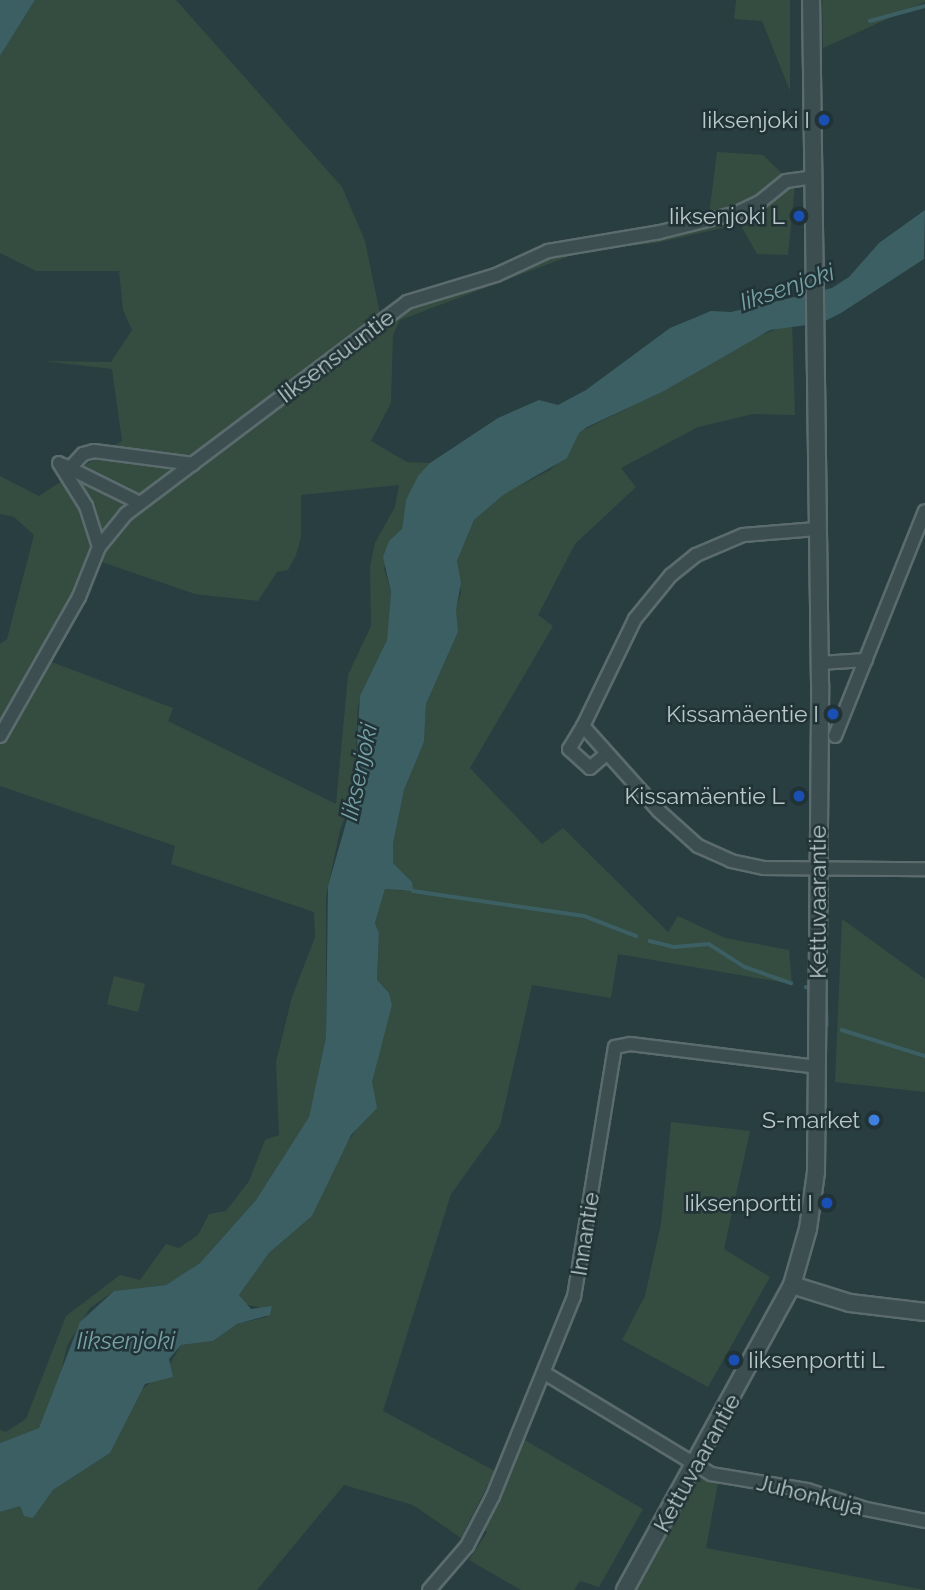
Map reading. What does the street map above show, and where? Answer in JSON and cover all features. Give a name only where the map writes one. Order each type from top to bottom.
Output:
[{"type":"street","name":"Kettuvaarantie","points":[[625,1590],[696,1466],[792,1285],[808,1229],[816,1172],[820,663],[816,529],[811,0]]},
{"type":"street","name":"Iiksensuuntie","points":[[0,736],[79,597],[99,547],[140,503],[407,302],[496,275],[548,251],[660,232],[737,212],[760,202],[786,181],[814,177]]},
{"type":"street","points":[[70,468],[83,454],[94,451],[193,464]]},
{"type":"street","points":[[99,547],[86,506],[59,463],[140,503]]},
{"type":"street","points":[[835,736],[925,511]]},
{"type":"street","points":[[606,754],[590,768],[569,749],[583,726],[635,618],[671,575],[696,555],[743,535],[816,529]]},
{"type":"street","points":[[820,663],[866,660]]},
{"type":"street","points":[[583,726],[606,754],[698,846],[731,861],[764,868],[925,869]]},
{"type":"street","name":"Innantie","points":[[429,1590],[467,1546],[546,1374],[574,1297],[615,1047],[630,1044],[817,1068]]},
{"type":"street","points":[[792,1285],[850,1303],[925,1312]]},
{"type":"street","name":"Juhonkuja","points":[[546,1374],[711,1474],[807,1490],[866,1509],[925,1521]]},
{"type":"green space","points":[[35,0],[176,0],[342,187],[365,241],[380,314],[402,297],[481,274],[540,245],[654,229],[709,214],[717,152],[763,155],[795,186],[788,255],[757,254],[740,224],[656,243],[583,251],[400,320],[393,335],[391,403],[371,441],[407,462],[430,463],[406,500],[402,528],[384,568],[391,592],[387,640],[358,705],[354,795],[340,830],[326,896],[326,1037],[309,1117],[256,1200],[200,1263],[166,1285],[114,1291],[90,1308],[67,1346],[57,1388],[39,1428],[0,1443],[0,1430],[6,1432],[26,1419],[66,1316],[120,1275],[140,1280],[166,1244],[179,1248],[198,1235],[209,1214],[226,1211],[249,1181],[265,1140],[279,1135],[276,1062],[292,997],[315,937],[314,912],[171,864],[175,846],[0,786],[0,644],[7,639],[34,535],[14,517],[0,514],[0,476],[39,496],[122,441],[112,369],[43,361],[111,362],[132,330],[123,310],[119,271],[36,271],[0,253],[0,56]],"holes":[[[399,485],[395,507],[375,543],[370,567],[371,626],[348,675],[336,804],[168,721],[173,708],[49,661],[102,562],[195,594],[258,601],[277,572],[288,570],[296,555],[301,537],[301,495]]]},
{"type":"green space","points":[[736,0],[790,0],[790,91],[762,21],[734,19]]},
{"type":"green space","points":[[822,0],[925,0],[925,2],[823,48]]},
{"type":"green space","points":[[792,323],[795,415],[753,414],[698,427],[621,468],[636,487],[575,544],[538,615],[553,626],[470,768],[542,844],[563,828],[668,932],[678,916],[725,938],[789,950],[792,984],[618,954],[611,998],[532,985],[500,1126],[451,1194],[383,1411],[495,1471],[461,1538],[413,1505],[344,1485],[257,1590],[0,1590],[0,1512],[21,1505],[33,1518],[53,1490],[110,1453],[140,1391],[168,1368],[181,1345],[213,1341],[237,1324],[267,1317],[261,1308],[244,1304],[239,1295],[269,1253],[312,1216],[342,1150],[368,1113],[376,1055],[392,1005],[389,993],[377,980],[379,933],[375,923],[385,889],[403,891],[412,882],[393,863],[393,844],[404,790],[424,742],[426,704],[458,632],[455,610],[461,593],[457,561],[474,520],[503,494],[550,470],[570,451],[579,432],[673,386],[751,339]]},
{"type":"green space","points":[[842,919],[925,979],[925,1092],[835,1082]]},
{"type":"green space","points":[[114,976],[145,984],[138,1012],[107,1004]]},
{"type":"green space","points":[[671,1122],[750,1131],[724,1249],[770,1277],[708,1387],[622,1340],[645,1296],[661,1224]]},
{"type":"green space","points":[[523,1439],[643,1509],[599,1587],[580,1581],[574,1590],[521,1590],[469,1560],[487,1532],[481,1528]]},
{"type":"green space","points":[[698,1476],[718,1483],[706,1548],[925,1590],[633,1590]]},
{"type":"water","points":[[0,0],[35,0],[0,56]]},
{"type":"water","name":"Iiksenjoki","points":[[925,210],[924,259],[821,323],[770,330],[664,391],[587,427],[579,433],[567,458],[503,495],[474,520],[457,561],[461,583],[456,610],[458,632],[426,704],[424,742],[404,790],[393,844],[393,863],[412,882],[413,891],[385,889],[375,923],[379,933],[377,980],[389,993],[392,1005],[372,1082],[377,1108],[351,1135],[312,1216],[269,1253],[239,1295],[251,1309],[272,1306],[270,1315],[237,1324],[213,1341],[181,1345],[169,1359],[173,1377],[145,1384],[110,1453],[53,1490],[33,1518],[24,1516],[20,1506],[0,1512],[0,1443],[39,1428],[80,1322],[114,1291],[166,1285],[200,1263],[256,1200],[309,1117],[326,1037],[328,886],[354,795],[360,696],[387,640],[391,592],[383,557],[389,541],[402,529],[406,500],[418,476],[430,463],[498,418],[539,400],[558,405],[586,390],[670,328],[711,311],[731,312],[832,288],[849,277],[879,243]]},
{"type":"waterway","points":[[870,21],[925,6]]},
{"type":"waterway","points":[[413,891],[584,916],[636,936]]},
{"type":"waterway","points":[[650,941],[674,947],[709,944],[745,967],[791,983]]},
{"type":"waterway","points":[[826,993],[827,1025]]},
{"type":"waterway","points":[[842,1030],[925,1056]]},
{"type":"place","name":"Iiksenjoki I","points":[[824,120]]},
{"type":"place","name":"Iiksenjoki L","points":[[799,216]]},
{"type":"place","name":"Kissamäentie I","points":[[833,714]]},
{"type":"place","name":"Kissamäentie L","points":[[799,796]]},
{"type":"place","name":"S-market","points":[[874,1120]]},
{"type":"place","name":"Iiksenportti I","points":[[827,1203]]},
{"type":"place","name":"Iiksenportti L","points":[[734,1360]]}]
